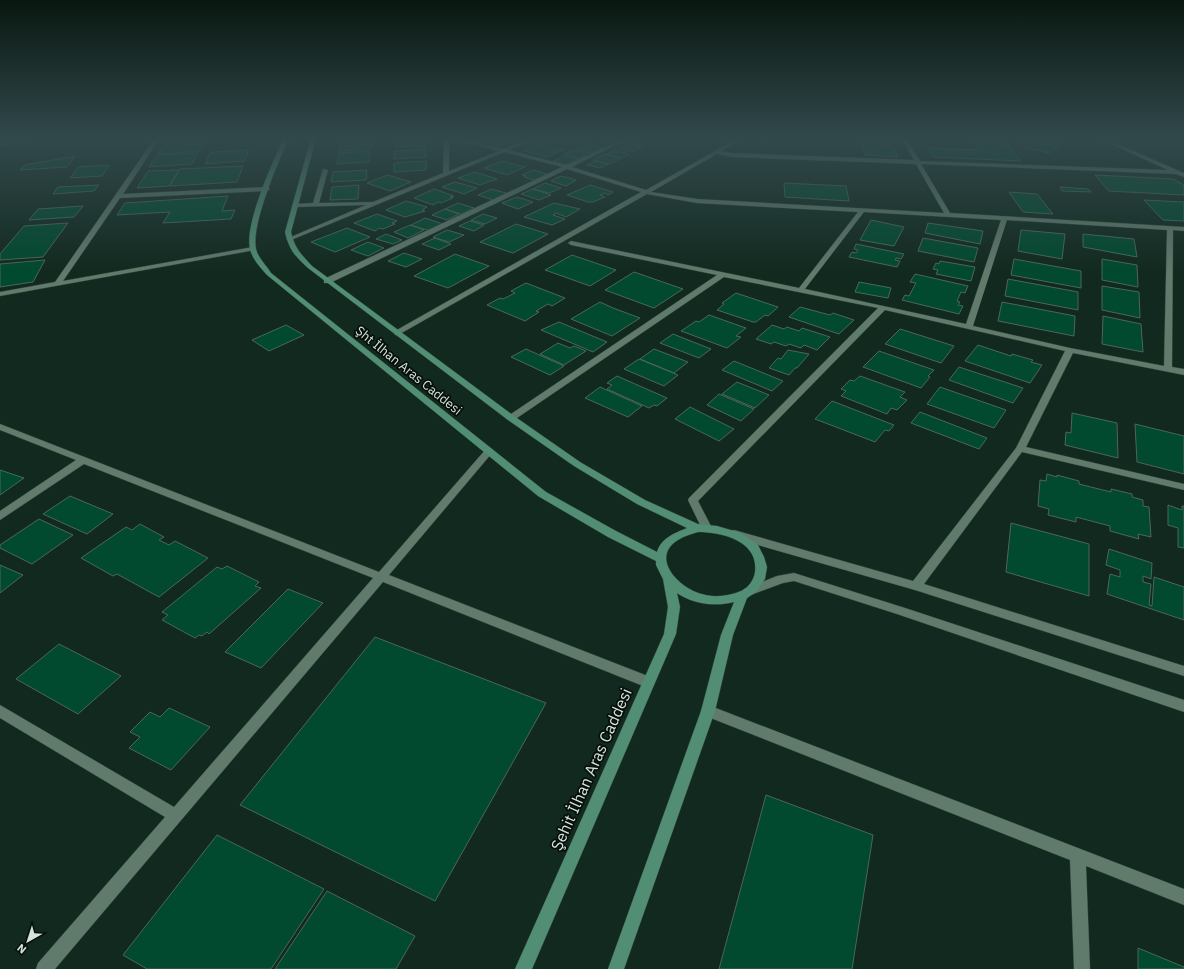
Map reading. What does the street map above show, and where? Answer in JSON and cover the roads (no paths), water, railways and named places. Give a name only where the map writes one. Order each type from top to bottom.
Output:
[{"type":"main road","points":[[253,249],[257,216],[269,183]]},
{"type":"main road","points":[[289,239],[288,232],[301,183]]},
{"type":"main road","name":"Şht İlhan Aras Caddesi","points":[[289,239],[297,254],[327,281],[511,418],[577,464],[641,502],[702,528]]},
{"type":"main road","name":"Şht İlhan Aras Caddesi","points":[[253,249],[270,274],[542,494],[612,534],[660,558]]},
{"type":"main road","points":[[702,528],[720,529],[732,533],[743,539],[752,547],[762,566],[761,576],[756,585],[745,594],[721,601],[706,600],[691,596],[678,589],[668,580],[662,569],[660,558],[662,550],[676,535],[702,528]]},
{"type":"main road","name":"Şehit İlhan Aras Caddesi","points":[[523,969],[670,634],[674,607],[668,580]]},
{"type":"main road","points":[[616,969],[708,711],[727,635],[745,594]]},
{"type":"street","points":[[57,284],[126,183]]},
{"type":"street","points":[[316,205],[322,183]]},
{"type":"street","points":[[289,239],[426,183]]},
{"type":"street","points":[[327,281],[533,183]]},
{"type":"street","points":[[619,183],[647,192],[697,201],[1184,229]]},
{"type":"street","points":[[398,333],[662,183]]},
{"type":"street","points":[[930,183],[948,215]]},
{"type":"street","points":[[118,196],[267,189]]},
{"type":"street","points":[[295,206],[377,203]]},
{"type":"street","points":[[800,291],[862,210]]},
{"type":"street","points":[[969,327],[1005,218]]},
{"type":"street","points":[[1168,369],[1170,228]]},
{"type":"street","points":[[571,243],[883,307],[1070,350],[1184,372]]},
{"type":"street","points":[[0,294],[253,249]]},
{"type":"street","points":[[511,418],[722,275]]},
{"type":"street","points":[[702,528],[693,500],[883,307]]},
{"type":"street","points":[[916,586],[1020,449],[1070,350]]},
{"type":"street","points":[[0,427],[648,682]]},
{"type":"street","points":[[1020,449],[1184,487]]},
{"type":"street","points":[[44,969],[489,451]]},
{"type":"street","points":[[0,516],[83,460]]},
{"type":"street","points":[[732,533],[916,586],[1184,671]]},
{"type":"street","points":[[745,594],[782,578],[794,577],[901,611],[1184,706]]},
{"type":"street","points":[[0,711],[176,816]]},
{"type":"street","points":[[708,711],[1184,897]]},
{"type":"street","points":[[1078,856],[1082,969]]}]
